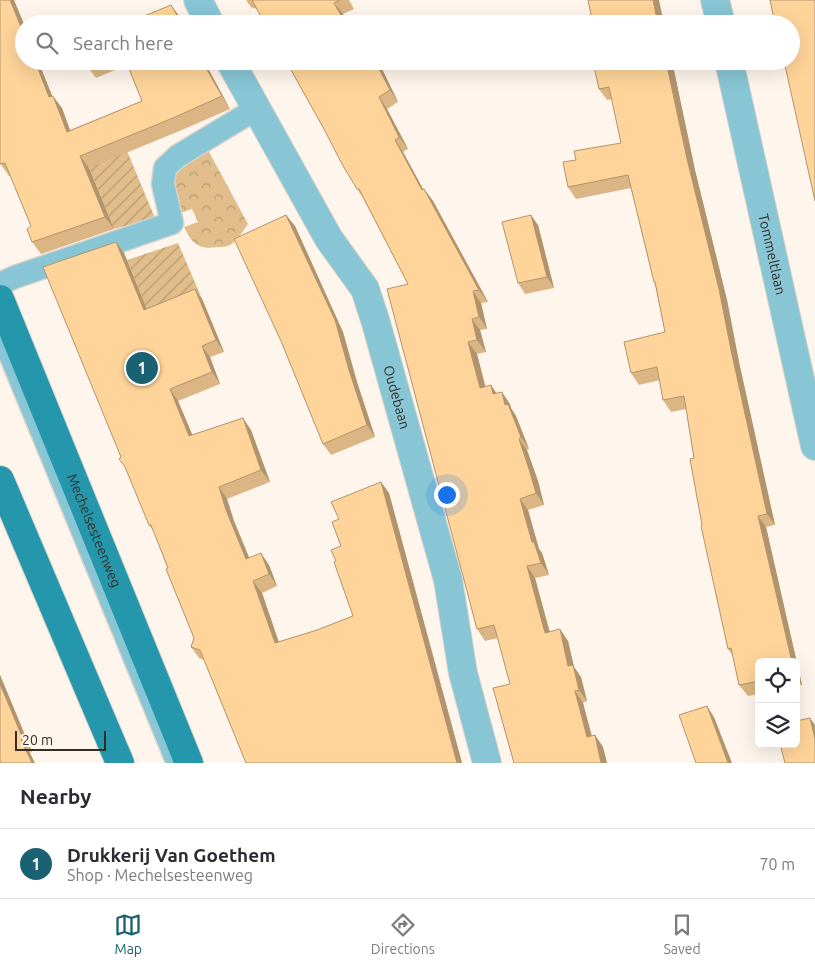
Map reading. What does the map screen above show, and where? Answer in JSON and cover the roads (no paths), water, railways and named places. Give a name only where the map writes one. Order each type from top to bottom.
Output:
[{"type":"main road","name":"Mechelsesteenweg","points":[[0,299],[188,763]]},
{"type":"main road","points":[[0,480],[120,763]]},
{"type":"street","points":[[198,0],[206,15]]},
{"type":"street","points":[[715,0],[719,15]]},
{"type":"street","name":"Oudebaan","points":[[235,70],[329,239],[365,289],[448,580],[463,673],[487,763]]},
{"type":"street","name":"Tommeltlaan","points":[[731,70],[815,446]]},
{"type":"street","points":[[0,284],[15,277],[172,223],[163,184],[165,168],[178,156],[256,109]]},
{"type":"lane","points":[[0,340],[174,763]]},
{"type":"place","name":"Drukkerij Van Goethem","points":[[142,368]]}]
